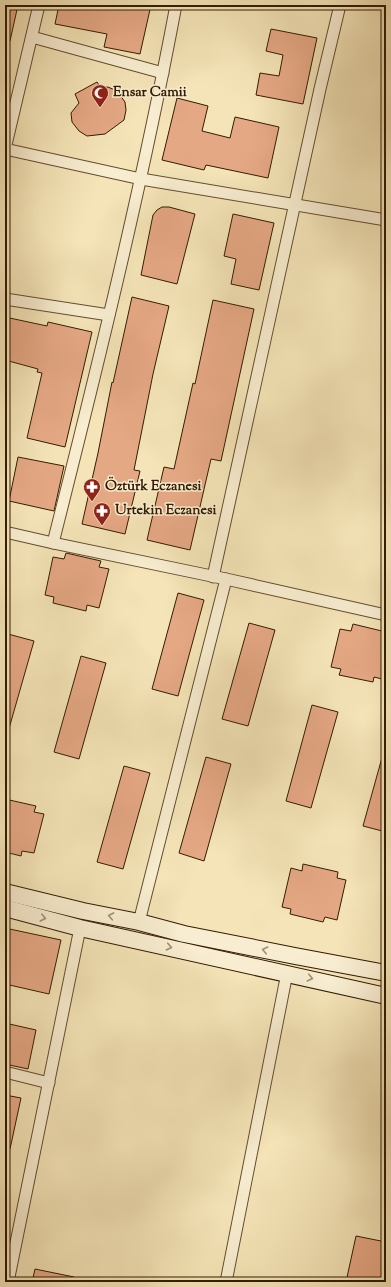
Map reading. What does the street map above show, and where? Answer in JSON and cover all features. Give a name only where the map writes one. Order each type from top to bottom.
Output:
[{"type":"street","points":[[38,5],[32,37],[5,149],[141,179],[386,220]]},
{"type":"street","points":[[53,544],[110,316],[141,179],[176,5]]},
{"type":"street","points":[[212,577],[294,204],[340,5]]},
{"type":"street","points":[[32,37],[163,72]]},
{"type":"street","points":[[5,299],[110,316]]},
{"type":"street","points":[[5,532],[53,544],[386,615]]},
{"type":"street","points":[[139,922],[226,580]]},
{"type":"street","points":[[5,892],[84,911],[139,922],[184,934],[386,973]]},
{"type":"street","points":[[5,908],[80,928],[386,996]]},
{"type":"street","points":[[8,1282],[80,928]]},
{"type":"street","points":[[226,1282],[287,973]]},
{"type":"street","points":[[5,1072],[49,1083]]},
{"type":"building","points":[[5,5],[18,5],[10,41],[5,41]]},
{"type":"building","points":[[59,5],[98,5],[112,8],[113,5],[151,5],[140,54],[104,47],[107,34],[55,24]]},
{"type":"building","points":[[271,29],[317,38],[303,104],[256,95],[260,73],[279,76],[283,55],[266,51]]},
{"type":"building","name":"Ensar Camii","points":[[97,82],[101,88],[108,87],[117,91],[125,102],[126,110],[124,120],[105,134],[87,136],[79,131],[72,122],[71,113],[79,103],[75,94]]},
{"type":"building","points":[[177,98],[208,106],[202,131],[230,138],[235,117],[279,127],[268,178],[206,165],[204,170],[162,160]]},
{"type":"building","points":[[162,207],[169,207],[195,214],[177,284],[141,275],[153,215]]},
{"type":"building","points":[[233,214],[274,223],[259,290],[231,284],[236,259],[224,256]]},
{"type":"building","points":[[132,297],[169,306],[153,374],[134,470],[140,471],[125,534],[82,524],[112,382],[113,383]]},
{"type":"building","points":[[213,300],[254,309],[221,461],[211,459],[190,550],[147,540],[164,467],[174,469],[193,383],[195,384]]},
{"type":"building","points":[[5,317],[47,326],[48,322],[92,332],[65,447],[27,438],[42,373],[37,372],[38,369],[5,360]]},
{"type":"building","points":[[18,457],[64,466],[54,511],[9,501]]},
{"type":"building","points":[[66,553],[101,561],[99,567],[109,569],[99,608],[87,605],[86,611],[53,603],[54,597],[45,595],[53,557],[64,559]]},
{"type":"building","points":[[178,593],[204,600],[178,696],[152,689]]},
{"type":"building","points":[[249,623],[275,630],[248,726],[222,719]]},
{"type":"building","points":[[353,624],[386,632],[386,680],[374,677],[373,682],[339,675],[341,669],[331,667],[340,629],[351,631]]},
{"type":"building","points":[[8,634],[34,641],[8,732],[5,732],[5,645]]},
{"type":"building","points":[[81,656],[106,663],[79,759],[54,752]]},
{"type":"building","points":[[312,705],[338,712],[311,808],[286,801]]},
{"type":"building","points":[[383,754],[386,754],[386,832],[363,826]]},
{"type":"building","points":[[206,757],[231,764],[204,861],[179,853]]},
{"type":"building","points":[[124,766],[150,773],[123,869],[97,862]]},
{"type":"building","points":[[5,799],[36,806],[34,812],[44,814],[34,853],[22,851],[21,856],[5,852]]},
{"type":"building","points":[[303,864],[338,872],[337,878],[346,880],[337,920],[325,917],[323,922],[290,914],[291,909],[282,907],[291,868],[302,871]]},
{"type":"building","points":[[5,928],[61,940],[49,994],[5,984]]},
{"type":"building","points":[[5,1023],[36,1030],[28,1069],[5,1064]]},
{"type":"building","points":[[5,1095],[21,1098],[10,1149],[5,1148]]},
{"type":"building","points":[[356,1236],[386,1242],[386,1282],[346,1282]]},
{"type":"building","points":[[35,1269],[74,1277],[73,1282],[32,1282]]},
{"type":"place","name":"Ensar Camii","points":[[100,108]]},
{"type":"place","name":"Öztürk Eczanesi","points":[[92,502]]},
{"type":"place","name":"Urtekin Eczanesi","points":[[102,526]]}]
